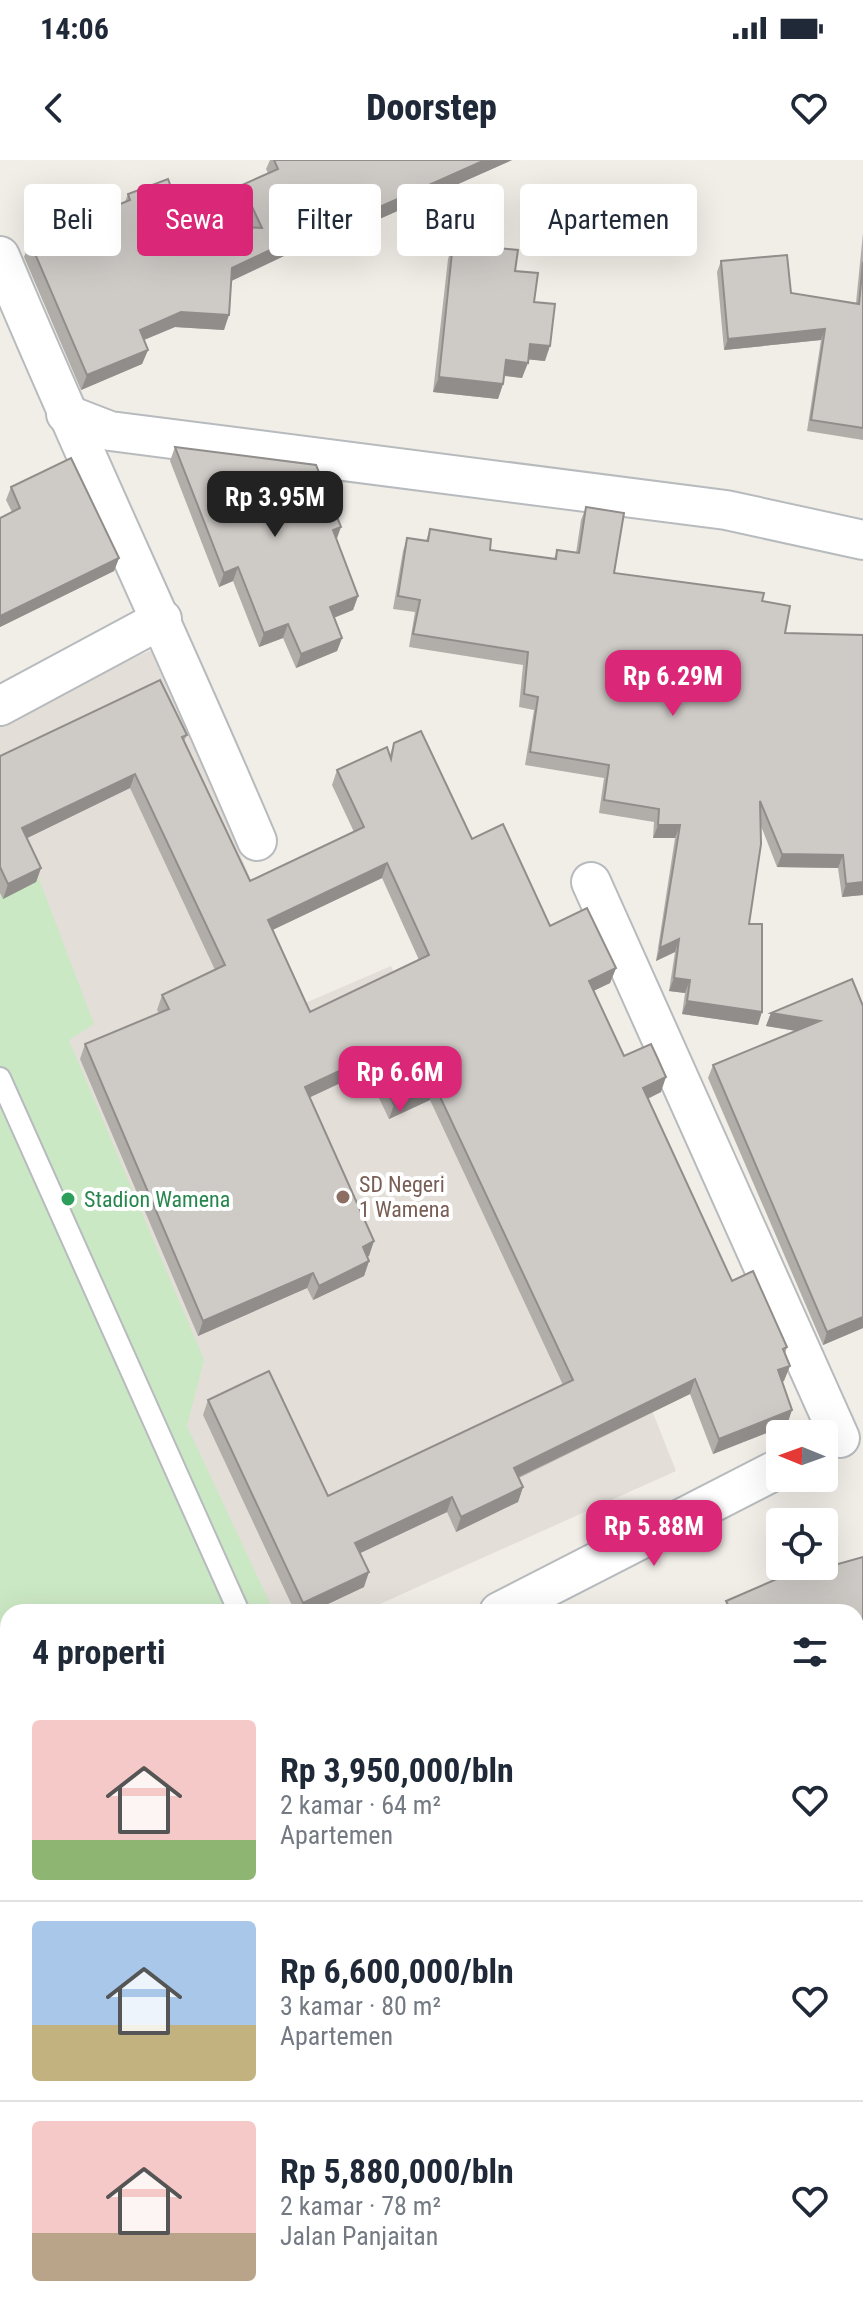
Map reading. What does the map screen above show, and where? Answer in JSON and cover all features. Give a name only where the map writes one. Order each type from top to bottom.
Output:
[{"type":"street","points":[[0,256],[66,414],[162,619],[257,841]]},
{"type":"street","points":[[66,414],[110,431],[726,510],[863,540]]},
{"type":"street","points":[[0,706],[162,619]]},
{"type":"street","points":[[591,882],[842,1436]]},
{"type":"street","points":[[515,1604],[766,1475]]},
{"type":"lane","points":[[0,1078],[235,1604]]},
{"type":"shaded area","name":"SD Negeri 1 Wamena","points":[[154,649],[303,1004],[391,966],[436,1060],[626,1345],[676,1471],[380,1604],[259,1604],[175,1415],[0,912],[0,718]]},
{"type":"green space","name":"Stadion Wamena","points":[[0,831],[27,847],[94,1024],[69,1040],[204,1360],[187,1426],[270,1604],[0,1604]]},
{"type":"building","points":[[274,160],[485,160],[431,184],[397,184],[397,199],[381,206],[381,184],[269,184],[269,250],[232,268],[229,315],[181,312],[140,330],[148,350],[87,375],[36,256],[121,256],[121,204],[130,200],[128,194],[137,191],[137,256],[253,256],[253,228],[262,228],[253,209],[253,184],[244,184],[278,169]]},
{"type":"building","points":[[504,248],[518,250],[515,271],[538,273],[534,302],[555,304],[550,346],[530,344],[528,363],[506,360],[503,384],[439,377],[452,256],[504,256]]},
{"type":"building","points":[[787,255],[791,293],[859,304],[863,262],[863,428],[811,420],[825,329],[728,339],[721,261]]},
{"type":"building","points":[[175,447],[316,465],[341,527],[333,530],[358,596],[330,607],[342,638],[301,654],[288,624],[264,633],[238,567],[224,573]]},
{"type":"building","points":[[71,458],[119,558],[0,616],[0,518],[20,508],[11,487]]},
{"type":"building","points":[[586,507],[624,513],[614,573],[764,593],[762,601],[790,606],[785,633],[863,635],[863,882],[846,884],[843,855],[782,854],[760,801],[761,844],[749,924],[762,924],[762,1012],[687,1001],[690,980],[674,978],[679,939],[660,948],[680,825],[658,825],[659,809],[604,800],[609,765],[530,752],[538,697],[524,694],[528,652],[413,634],[420,600],[398,596],[407,538],[428,541],[430,529],[491,539],[490,550],[556,559],[557,550],[579,553]]},
{"type":"building","points":[[160,680],[187,735],[182,737],[250,881],[364,827],[337,770],[387,747],[391,759],[394,743],[421,731],[472,839],[503,824],[550,926],[587,908],[616,968],[589,981],[624,1056],[651,1044],[666,1077],[643,1088],[732,1281],[753,1271],[787,1347],[783,1349],[790,1366],[778,1370],[792,1410],[719,1439],[695,1379],[514,1468],[523,1487],[461,1517],[452,1497],[355,1543],[369,1572],[303,1603],[208,1400],[269,1371],[328,1496],[573,1380],[435,1086],[394,1105],[371,1056],[305,1087],[374,1241],[363,1247],[369,1261],[319,1286],[313,1273],[203,1321],[85,1044],[169,1009],[162,995],[225,965],[135,774],[22,828],[41,868],[8,884],[0,867],[0,756]],"holes":[[[387,863],[429,955],[310,1012],[268,920]]]},
{"type":"building","points":[[852,979],[863,1006],[863,1317],[827,1332],[713,1065],[820,1021],[771,1013]]},
{"type":"building","points":[[863,1557],[863,1604],[728,1604],[726,1601],[775,1580],[838,1580],[838,1564]]},
{"type":"place","name":"SD Negeri 1 Wamena","points":[[343,1197]]},
{"type":"place","name":"Stadion Wamena","points":[[68,1199]]}]
